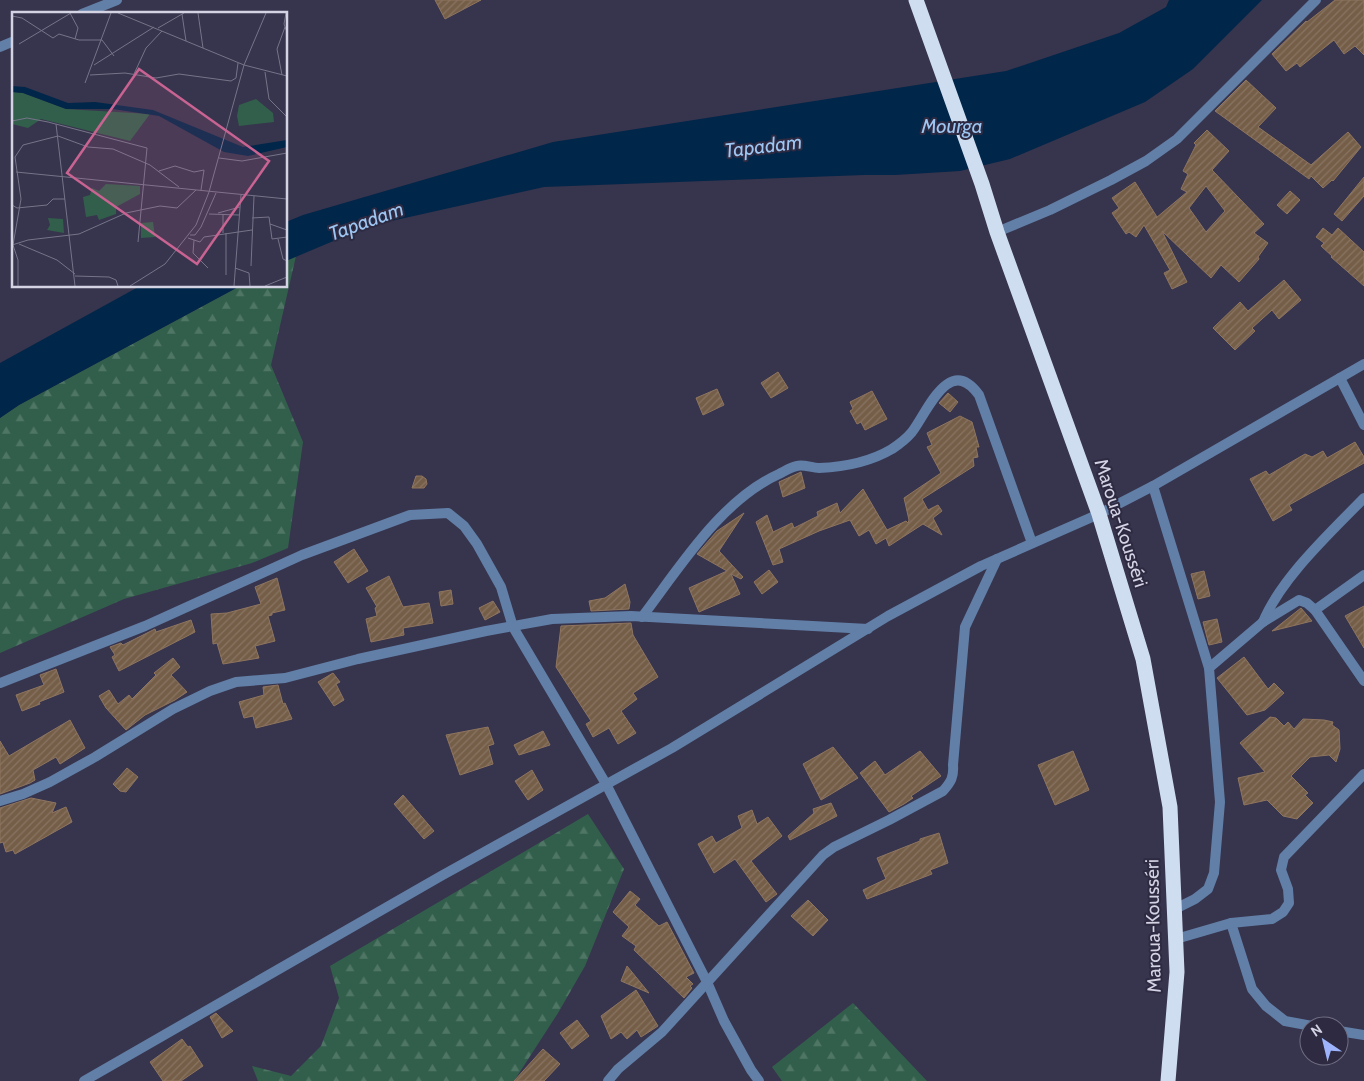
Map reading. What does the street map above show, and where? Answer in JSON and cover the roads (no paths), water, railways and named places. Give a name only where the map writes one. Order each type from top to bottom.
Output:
[{"type":"highway","name":"Maroua-Kousséri","points":[[916,0],[982,184],[997,232],[1099,514],[1143,659],[1170,808],[1178,972],[1168,1081]]},
{"type":"street","points":[[87,12],[117,0]]},
{"type":"street","points":[[997,232],[1050,210],[1111,180],[1146,161],[1177,139],[1316,0]]},
{"type":"street","points":[[0,47],[12,42]]},
{"type":"street","points":[[84,1081],[432,881],[672,748],[888,616],[997,559],[1099,514],[1153,486],[1364,364]]},
{"type":"street","points":[[1340,378],[1364,425]]},
{"type":"street","points":[[642,617],[708,530],[731,506],[768,479],[798,465],[817,468],[851,466],[891,449],[911,434],[944,385],[954,381],[972,386],[979,395],[1032,544]]},
{"type":"street","points":[[1153,486],[1209,668],[1220,802],[1214,873],[1208,889],[1195,899],[1174,909]]},
{"type":"street","points":[[1264,622],[1268,611],[1303,562],[1364,498]]},
{"type":"street","points":[[0,684],[145,626],[302,555],[410,515],[448,513],[464,526],[477,544],[501,587],[513,627],[606,784],[707,982],[724,1022],[759,1081]]},
{"type":"street","points":[[608,1081],[618,1069],[662,1032],[823,855],[834,847],[943,791],[950,784],[954,775],[953,765],[965,628],[997,559]]},
{"type":"street","points":[[1315,610],[1364,576]]},
{"type":"street","points":[[1209,668],[1264,622],[1299,600],[1308,602],[1315,610],[1364,681]]},
{"type":"street","points":[[0,801],[23,794],[50,782],[173,709],[210,691],[236,682],[285,678],[358,659],[486,631],[565,618],[642,617],[868,628]]},
{"type":"street","points":[[1176,939],[1232,923],[1272,919],[1283,912],[1289,902],[1288,889],[1281,870],[1284,856],[1364,774]]},
{"type":"street","points":[[1232,923],[1252,989],[1266,1006],[1285,1022],[1299,1024]]},
{"type":"street","points":[[1349,1032],[1364,1035]]},
{"type":"water","name":"Mourga","points":[[1169,0],[1262,0],[1193,69],[1145,102],[1010,159],[960,171],[895,175],[544,187],[369,226],[288,260],[288,221],[303,215],[553,142],[1006,71],[1119,33],[1166,7]]},
{"type":"water","points":[[136,288],[236,288],[19,405],[0,418],[0,363]]},
{"type":"water label","name":"Tapadam","points":[[763,146]]},
{"type":"water label","name":"Tapadam","points":[[366,221]]}]
